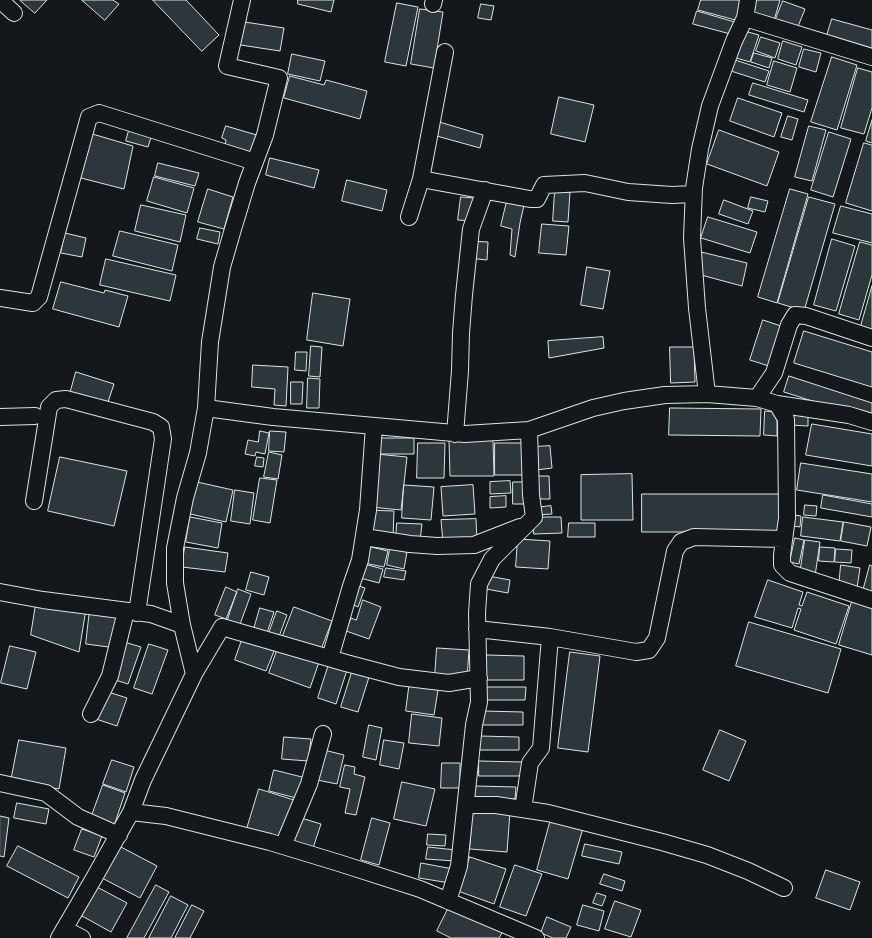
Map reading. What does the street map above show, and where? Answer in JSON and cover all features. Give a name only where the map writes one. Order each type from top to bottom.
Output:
[{"type":"street","points":[[0,0],[14,13]]},
{"type":"street","points":[[194,674],[182,625],[175,583],[175,548],[185,498],[198,453],[206,408],[210,342],[222,267],[232,229],[265,134],[279,78],[227,66],[242,0]]},
{"type":"street","points":[[707,394],[697,308],[692,238],[693,194],[700,149],[710,106],[734,41],[745,18],[748,0]]},
{"type":"street","points":[[745,18],[872,57]]},
{"type":"street","points":[[409,217],[421,179],[445,52]]},
{"type":"street","points":[[0,298],[33,303],[39,297],[89,117],[99,113],[255,162]]},
{"type":"street","points":[[421,179],[530,199],[537,199],[544,185],[585,184],[628,192],[672,195],[693,194]]},
{"type":"street","points":[[455,434],[462,318],[471,229],[485,190]]},
{"type":"street","points":[[757,398],[774,373],[789,325],[795,315],[806,316],[872,338]]},
{"type":"street","points":[[206,408],[273,417],[455,434],[529,430],[593,408],[665,395],[707,394],[757,398],[777,404],[849,415],[872,422]]},
{"type":"street","points":[[34,501],[49,407],[56,400],[66,399],[153,422],[162,427],[163,439],[131,612],[110,676],[91,714]]},
{"type":"street","points":[[777,404],[786,419],[787,518],[782,565],[790,573],[872,600]]},
{"type":"street","points":[[0,418],[35,416]]},
{"type":"street","points":[[330,658],[348,593],[360,560],[368,510],[374,426]]},
{"type":"street","points":[[448,901],[459,866],[474,725],[478,702],[479,678],[477,629],[479,584],[492,559],[534,517],[531,495],[529,430]]},
{"type":"street","points":[[364,537],[417,545],[474,545],[527,524]]},
{"type":"street","points":[[477,629],[550,637],[636,652],[650,650],[657,638],[675,551],[681,542],[694,537],[784,539]]},
{"type":"street","points":[[0,592],[43,600],[151,614],[182,625]]},
{"type":"street","points":[[82,938],[61,934],[119,835],[131,812],[143,780],[194,674],[222,627],[252,637],[399,677],[449,683],[479,678]]},
{"type":"street","points":[[523,809],[530,763],[541,748],[550,637]]},
{"type":"street","points":[[283,846],[308,784],[323,734]]},
{"type":"street","points":[[0,783],[46,793],[78,817],[119,835]]},
{"type":"street","points":[[466,806],[496,806],[548,813],[662,842],[708,855],[748,871],[784,888]]},
{"type":"street","points":[[131,812],[166,816],[283,846],[420,889],[536,938]]},
{"type":"building","points":[[20,0],[47,0],[35,13]]},
{"type":"building","points":[[82,0],[113,0],[119,4],[105,20]]},
{"type":"building","points":[[153,0],[186,0],[219,35],[202,51]]},
{"type":"building","points":[[298,0],[334,0],[331,12],[298,4]]},
{"type":"building","points":[[701,0],[745,0],[739,21],[698,10]]},
{"type":"building","points":[[755,0],[780,0],[773,24],[750,17]]},
{"type":"building","points":[[783,1],[805,9],[797,29],[775,21]]},
{"type":"building","points":[[397,3],[418,7],[406,66],[385,62]]},
{"type":"building","points":[[481,4],[494,6],[491,20],[478,18]]},
{"type":"building","points":[[420,9],[443,12],[434,68],[411,64]]},
{"type":"building","points":[[697,11],[738,23],[734,35],[693,24]]},
{"type":"building","points":[[832,19],[872,30],[872,57],[825,42]]},
{"type":"building","points":[[238,21],[284,28],[280,51],[234,44]]},
{"type":"building","points":[[744,31],[759,35],[750,62],[736,58]]},
{"type":"building","points":[[761,37],[780,43],[775,58],[756,51]]},
{"type":"building","points":[[783,41],[802,47],[796,65],[778,59]]},
{"type":"building","points":[[804,49],[821,53],[816,72],[799,67]]},
{"type":"building","points":[[754,53],[772,58],[769,68],[751,62]]},
{"type":"building","points":[[292,54],[325,61],[320,81],[288,74]]},
{"type":"building","points":[[832,57],[857,65],[837,130],[811,122]]},
{"type":"building","points":[[735,60],[769,71],[765,82],[731,71]]},
{"type":"building","points":[[774,61],[797,68],[790,92],[767,85]]},
{"type":"building","points":[[858,68],[872,72],[872,108],[864,134],[841,128]]},
{"type":"building","points":[[290,76],[324,85],[326,80],[367,91],[360,119],[284,98]]},
{"type":"building","points":[[753,83],[808,100],[804,112],[749,95]]},
{"type":"building","points":[[559,97],[594,105],[585,142],[551,134]]},
{"type":"building","points":[[738,98],[782,113],[774,137],[730,121]]},
{"type":"building","points":[[788,116],[798,119],[792,140],[781,137]]},
{"type":"building","points":[[872,120],[872,143],[866,141]]},
{"type":"building","points":[[436,121],[483,135],[480,148],[433,135]]},
{"type":"building","points":[[226,126],[260,136],[254,153],[225,144],[226,140],[222,138]]},
{"type":"building","points":[[809,126],[826,130],[812,181],[795,177]]},
{"type":"building","points":[[130,127],[152,134],[148,147],[126,141]]},
{"type":"building","points":[[719,130],[779,152],[767,186],[707,164]]},
{"type":"building","points":[[829,132],[851,139],[833,197],[811,190]]},
{"type":"building","points":[[89,133],[133,146],[124,189],[77,177]]},
{"type":"building","points":[[864,143],[872,145],[872,211],[846,203]]},
{"type":"building","points":[[270,158],[319,170],[314,188],[266,175]]},
{"type":"building","points":[[158,163],[199,173],[195,186],[155,176]]},
{"type":"building","points":[[154,177],[194,188],[187,213],[147,201]]},
{"type":"building","points":[[347,180],[387,190],[382,211],[342,201]]},
{"type":"building","points":[[208,189],[233,197],[224,229],[198,222]]},
{"type":"building","points":[[790,189],[808,194],[777,303],[758,297]]},
{"type":"building","points":[[555,191],[570,192],[568,222],[553,221]]},
{"type":"building","points":[[461,197],[475,198],[473,221],[458,220]]},
{"type":"building","points":[[508,197],[525,201],[515,257],[510,255],[512,229],[501,226]]},
{"type":"building","points":[[751,197],[768,201],[765,212],[748,208]]},
{"type":"building","points":[[809,197],[835,204],[804,311],[778,303]]},
{"type":"building","points":[[724,200],[753,211],[748,224],[719,214]]},
{"type":"building","points":[[141,205],[186,215],[180,242],[135,231]]},
{"type":"building","points":[[841,206],[872,214],[872,243],[833,233]]},
{"type":"building","points":[[708,217],[757,232],[750,253],[701,238]]},
{"type":"building","points":[[542,224],[569,226],[566,255],[539,253]]},
{"type":"building","points":[[200,228],[220,232],[218,244],[197,239]]},
{"type":"building","points":[[120,231],[178,245],[172,271],[113,256]]},
{"type":"building","points":[[65,233],[86,238],[82,257],[61,253]]},
{"type":"building","points":[[832,239],[855,246],[836,311],[814,305]]},
{"type":"building","points":[[470,241],[488,242],[487,260],[469,258]]},
{"type":"building","points":[[860,242],[872,245],[872,275],[859,320],[839,314]]},
{"type":"building","points":[[701,252],[747,263],[742,286],[701,275]]},
{"type":"building","points":[[106,259],[176,275],[170,301],[100,285]]},
{"type":"building","points":[[587,267],[610,271],[603,309],[581,305]]},
{"type":"building","points":[[61,282],[104,293],[105,290],[128,296],[119,327],[53,309]]},
{"type":"building","points":[[872,286],[872,329],[861,326]]},
{"type":"building","points":[[313,293],[350,299],[343,346],[307,340]]},
{"type":"building","points":[[763,320],[784,327],[772,367],[750,360]]},
{"type":"building","points":[[804,331],[872,352],[872,387],[794,363]]},
{"type":"building","points":[[603,337],[604,348],[549,358],[548,341]]},
{"type":"building","points":[[311,346],[322,347],[320,377],[309,376]]},
{"type":"building","points":[[670,347],[694,347],[695,382],[671,383]]},
{"type":"building","points":[[296,352],[307,352],[306,371],[295,370]]},
{"type":"building","points":[[253,365],[288,367],[286,406],[274,405],[275,389],[252,387]]},
{"type":"building","points":[[76,372],[114,384],[107,405],[70,394]]},
{"type":"building","points":[[789,376],[872,403],[872,420],[784,392]]},
{"type":"building","points":[[308,378],[320,379],[319,408],[307,408]]},
{"type":"building","points":[[291,382],[303,382],[302,404],[291,404]]},
{"type":"building","points":[[670,408],[761,409],[760,436],[669,435]]},
{"type":"building","points":[[765,411],[777,412],[777,436],[764,435]]},
{"type":"building","points":[[790,414],[808,414],[808,426],[790,425]]},
{"type":"building","points":[[812,424],[872,434],[872,466],[806,455]]},
{"type":"building","points":[[260,431],[269,433],[265,454],[256,452],[255,456],[245,454],[248,440],[258,442]]},
{"type":"building","points":[[270,431],[286,432],[284,452],[269,451]]},
{"type":"building","points":[[381,438],[414,438],[414,454],[380,454]]},
{"type":"building","points":[[493,440],[494,476],[450,476],[449,441]]},
{"type":"building","points":[[418,443],[445,443],[444,478],[417,478]]},
{"type":"building","points":[[495,443],[525,443],[525,475],[495,475]]},
{"type":"building","points":[[550,446],[552,468],[536,470],[534,447]]},
{"type":"building","points":[[269,452],[282,455],[278,479],[264,477]]},
{"type":"building","points":[[376,454],[407,457],[401,510],[370,507]]},
{"type":"building","points":[[60,457],[127,471],[114,526],[48,511]]},
{"type":"building","points":[[257,457],[264,458],[263,467],[255,466]]},
{"type":"building","points":[[801,463],[872,474],[872,502],[797,490]]},
{"type":"building","points":[[632,474],[633,520],[581,520],[581,475]]},
{"type":"building","points":[[535,476],[549,476],[550,499],[535,499]]},
{"type":"building","points":[[260,478],[277,480],[270,523],[253,520]]},
{"type":"building","points":[[510,481],[511,493],[490,494],[490,482]]},
{"type":"building","points":[[197,482],[233,490],[226,522],[190,514]]},
{"type":"building","points":[[513,482],[524,482],[525,504],[513,504]]},
{"type":"building","points":[[404,485],[434,487],[431,520],[402,518]]},
{"type":"building","points":[[473,485],[475,514],[443,516],[441,487]]},
{"type":"building","points":[[235,490],[254,493],[250,524],[231,521]]},
{"type":"building","points":[[642,494],[779,494],[779,532],[642,532]]},
{"type":"building","points":[[823,495],[872,504],[872,517],[821,508]]},
{"type":"building","points":[[506,496],[506,507],[490,508],[490,497]]},
{"type":"building","points":[[805,505],[817,506],[816,516],[804,515]]},
{"type":"building","points":[[551,506],[552,514],[535,515],[534,508]]},
{"type":"building","points":[[368,510],[394,511],[393,537],[368,537]]},
{"type":"building","points":[[794,515],[801,516],[800,527],[793,526]]},
{"type":"building","points":[[190,517],[222,523],[218,548],[186,542]]},
{"type":"building","points":[[534,517],[561,517],[562,533],[534,534]]},
{"type":"building","points":[[803,517],[843,522],[840,541],[801,536]]},
{"type":"building","points":[[476,519],[477,540],[443,542],[441,520]]},
{"type":"building","points":[[844,522],[871,527],[867,546],[841,541]]},
{"type":"building","points":[[397,523],[422,524],[420,541],[396,540]]},
{"type":"building","points":[[569,523],[595,523],[595,537],[568,537]]},
{"type":"building","points":[[795,538],[804,540],[799,564],[790,562]]},
{"type":"building","points":[[518,539],[550,541],[548,569],[516,567]]},
{"type":"building","points":[[805,540],[820,542],[815,576],[800,574]]},
{"type":"building","points":[[367,546],[388,551],[384,567],[364,563]]},
{"type":"building","points":[[185,547],[228,553],[225,572],[182,567]]},
{"type":"building","points":[[820,547],[835,548],[834,562],[819,561]]},
{"type":"building","points":[[390,549],[407,552],[404,569],[387,565]]},
{"type":"building","points":[[836,549],[852,550],[851,563],[835,562]]},
{"type":"building","points":[[364,564],[383,569],[379,583],[360,578]]},
{"type":"building","points":[[841,565],[860,568],[857,588],[839,586]]},
{"type":"building","points":[[870,565],[872,566],[872,598],[862,595]]},
{"type":"building","points":[[386,568],[406,571],[404,580],[384,577]]},
{"type":"building","points":[[251,572],[269,577],[264,595],[246,590]]},
{"type":"building","points":[[488,576],[510,580],[508,593],[486,589]]},
{"type":"building","points":[[768,580],[803,592],[799,605],[802,606],[807,592],[849,606],[836,644],[794,630],[801,609],[798,608],[792,628],[755,617]]},
{"type":"building","points":[[356,585],[365,588],[358,607],[349,603]]},
{"type":"building","points":[[226,587],[237,592],[226,619],[215,615]]},
{"type":"building","points":[[238,589],[251,594],[239,627],[227,622]]},
{"type":"building","points":[[853,598],[872,604],[872,655],[839,645]]},
{"type":"building","points":[[363,600],[381,607],[369,639],[346,631],[351,618],[356,620]]},
{"type":"building","points":[[36,604],[86,609],[79,652],[31,635]]},
{"type":"building","points":[[294,607],[332,621],[320,652],[282,638]]},
{"type":"building","points":[[260,608],[274,612],[267,633],[254,629]]},
{"type":"building","points":[[90,609],[119,612],[116,648],[86,644]]},
{"type":"building","points":[[277,611],[287,615],[277,642],[267,639]]},
{"type":"building","points":[[749,622],[841,649],[828,693],[736,666]]},
{"type":"building","points":[[242,640],[274,651],[266,671],[235,660]]},
{"type":"building","points":[[124,642],[141,647],[128,684],[112,679]]},
{"type":"building","points":[[149,644],[168,650],[152,694],[134,688]]},
{"type":"building","points":[[10,646],[36,652],[27,689],[1,683]]},
{"type":"building","points":[[278,648],[319,662],[310,688],[269,673]]},
{"type":"building","points":[[437,648],[469,650],[467,678],[435,676]]},
{"type":"building","points":[[570,652],[600,656],[588,752],[558,748]]},
{"type":"building","points":[[486,655],[524,656],[524,680],[486,680]]},
{"type":"building","points":[[329,664],[347,670],[336,704],[318,698]]},
{"type":"building","points":[[353,669],[370,674],[358,712],[341,707]]},
{"type":"building","points":[[410,680],[439,684],[434,715],[406,711]]},
{"type":"building","points":[[484,687],[526,687],[525,700],[484,700]]},
{"type":"building","points":[[105,691],[127,698],[117,726],[96,719]]},
{"type":"building","points":[[483,711],[523,712],[523,725],[483,725]]},
{"type":"building","points":[[412,714],[442,718],[439,746],[409,743]]},
{"type":"building","points":[[369,725],[382,728],[376,760],[363,757]]},
{"type":"building","points":[[720,730],[746,741],[729,781],[703,770]]},
{"type":"building","points":[[479,736],[519,737],[519,750],[479,750]]},
{"type":"building","points":[[284,737],[311,739],[308,761],[282,759]]},
{"type":"building","points":[[19,740],[66,748],[59,789],[11,781]]},
{"type":"building","points":[[384,740],[404,743],[399,769],[380,765]]},
{"type":"building","points":[[324,750],[344,755],[337,784],[317,780]]},
{"type":"building","points":[[112,760],[134,767],[126,792],[103,784]]},
{"type":"building","points":[[479,761],[522,762],[522,776],[479,776]]},
{"type":"building","points":[[442,763],[460,763],[460,788],[441,788]]},
{"type":"building","points":[[345,765],[355,767],[354,774],[365,777],[356,815],[345,813],[350,789],[340,787]]},
{"type":"building","points":[[274,770],[306,778],[300,799],[269,791]]},
{"type":"building","points":[[402,782],[435,789],[426,826],[394,819]]},
{"type":"building","points":[[103,785],[125,793],[114,826],[91,818]]},
{"type":"building","points":[[475,786],[516,787],[515,799],[475,798]]},
{"type":"building","points":[[259,789],[297,801],[285,840],[246,832]]},
{"type":"building","points":[[17,803],[49,809],[46,824],[14,818]]},
{"type":"building","points":[[473,809],[510,812],[507,852],[470,849]]},
{"type":"building","points":[[0,816],[9,818],[4,857],[0,856]]},
{"type":"building","points":[[301,818],[321,824],[312,851],[293,844]]},
{"type":"building","points":[[372,818],[390,823],[379,865],[361,860]]},
{"type":"building","points":[[551,819],[583,828],[568,879],[537,870]]},
{"type":"building","points":[[82,829],[102,836],[94,857],[74,850]]},
{"type":"building","points":[[428,834],[446,835],[445,846],[427,845]]},
{"type":"building","points":[[585,844],[622,852],[619,864],[582,856]]},
{"type":"building","points":[[18,846],[79,877],[68,898],[7,866]]},
{"type":"building","points":[[119,846],[157,866],[140,898],[102,878]]},
{"type":"building","points":[[428,847],[456,850],[455,861],[426,859]]},
{"type":"building","points":[[470,857],[506,869],[494,904],[458,891]]},
{"type":"building","points":[[421,863],[453,869],[450,883],[419,878]]},
{"type":"building","points":[[515,865],[542,874],[526,916],[500,907]]},
{"type":"building","points":[[826,870],[860,882],[850,910],[816,898]]},
{"type":"building","points":[[604,874],[625,881],[622,891],[600,884]]},
{"type":"building","points":[[156,885],[169,892],[144,938],[127,938]]},
{"type":"building","points":[[97,887],[127,903],[111,932],[82,916]]},
{"type":"building","points":[[597,893],[606,896],[602,906],[593,903]]},
{"type":"building","points":[[171,896],[188,905],[171,938],[149,938]]},
{"type":"building","points":[[615,901],[641,910],[631,937],[605,929]]},
{"type":"building","points":[[192,905],[204,911],[190,938],[175,938]]},
{"type":"building","points":[[450,905],[503,931],[499,938],[451,938],[437,931]]},
{"type":"building","points":[[583,905],[604,911],[599,931],[577,925]]},
{"type":"building","points":[[547,917],[571,927],[566,938],[553,938],[541,933]]}]
